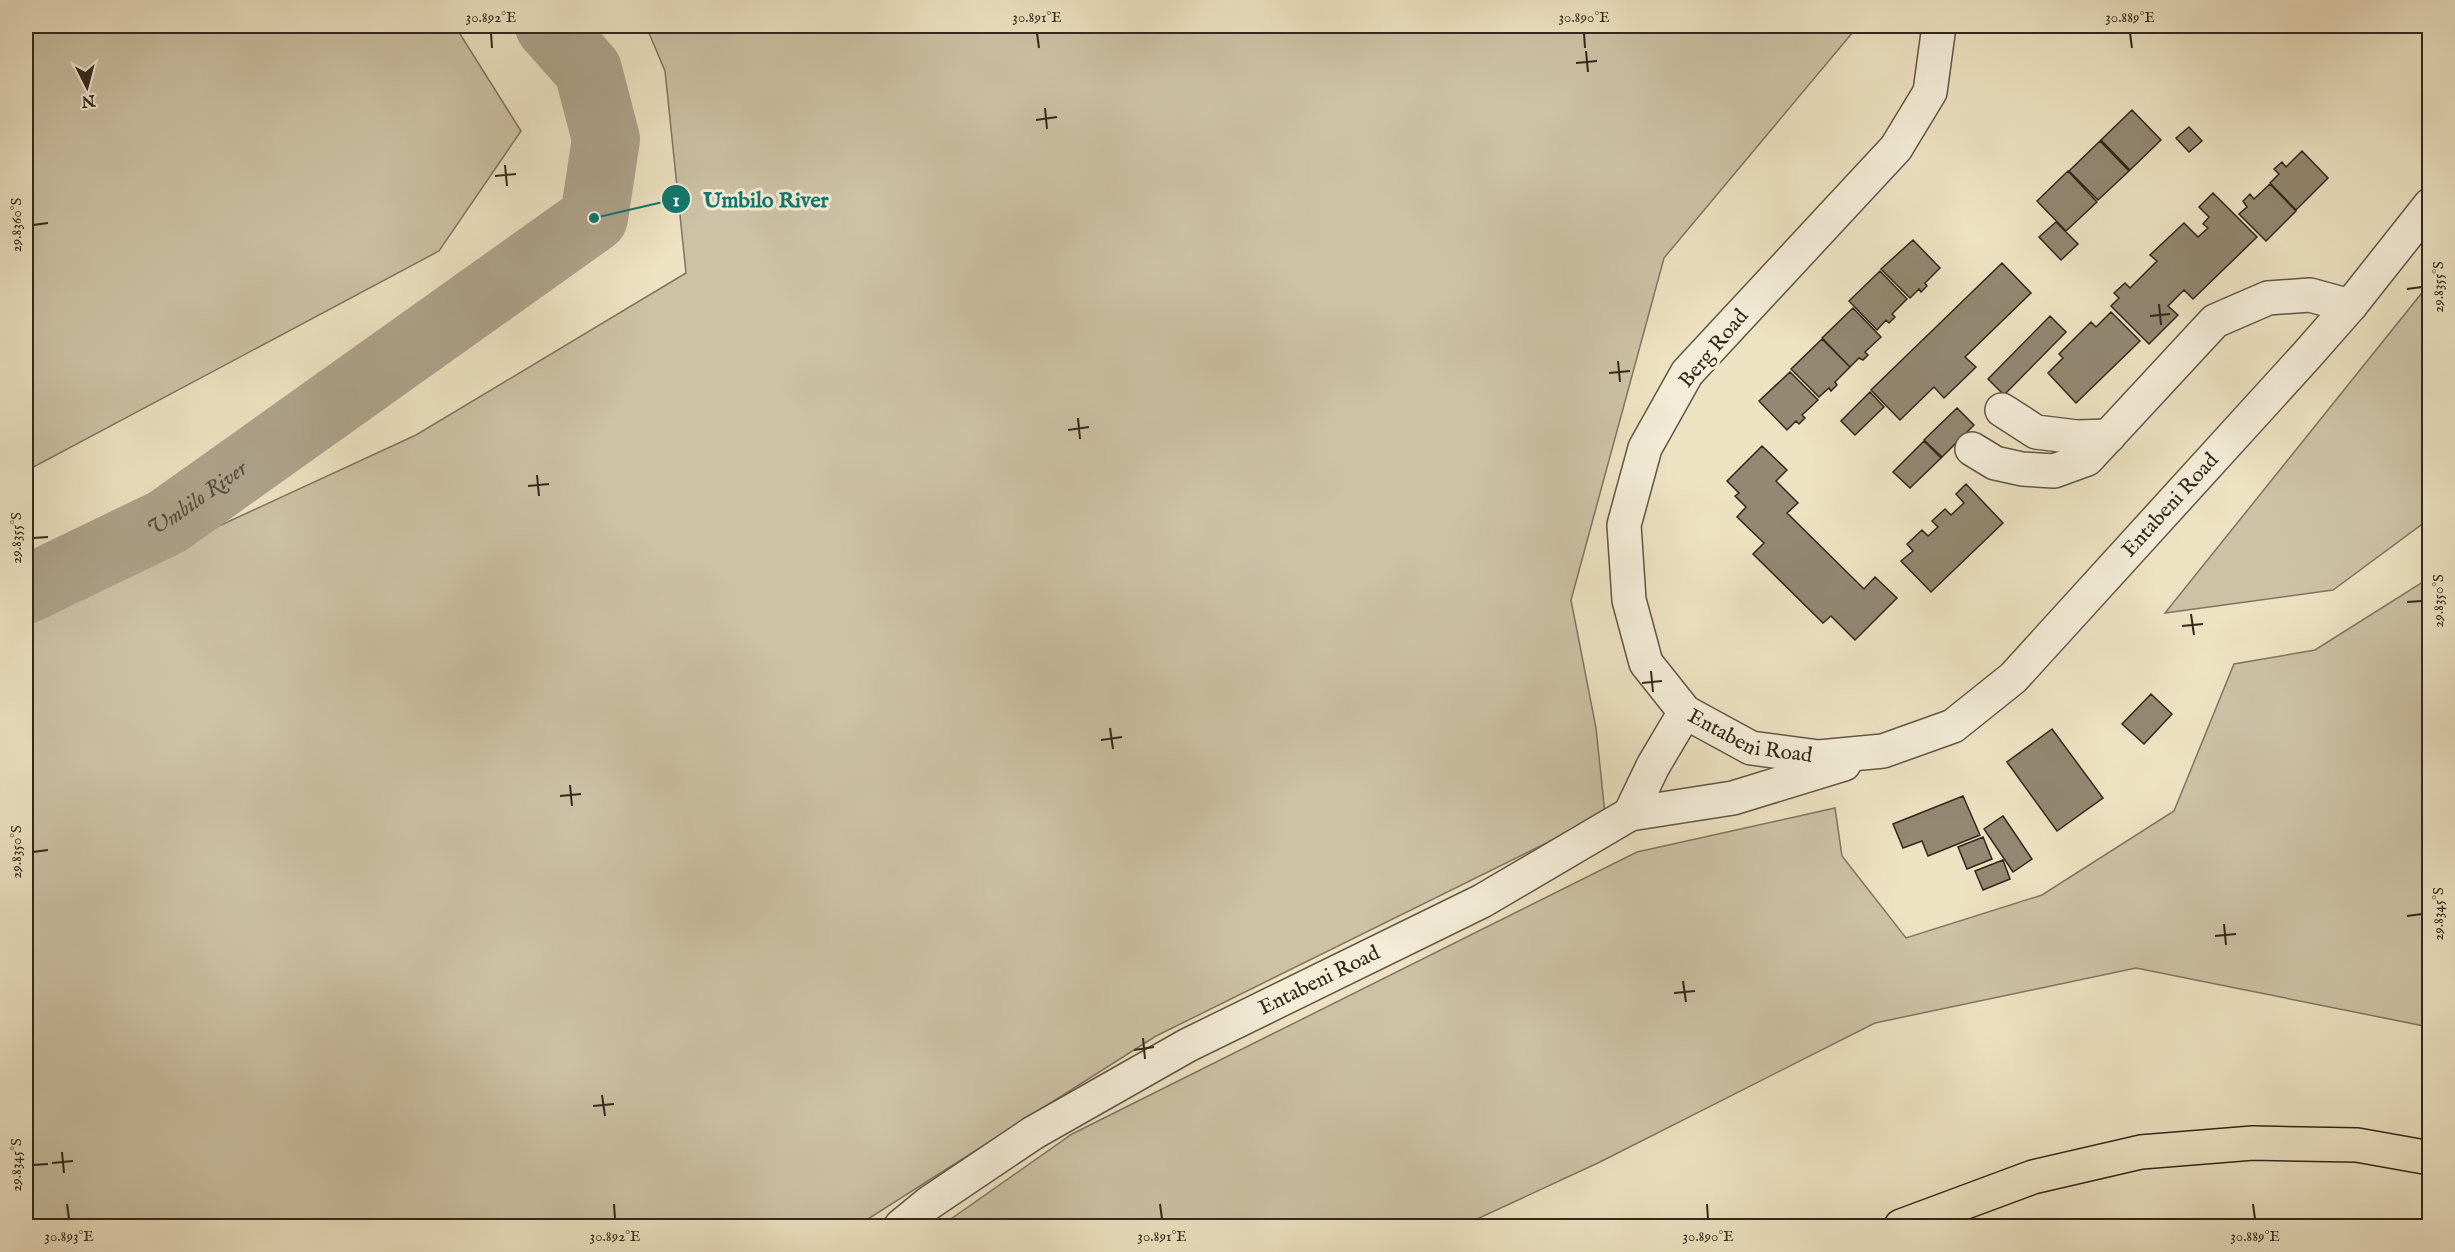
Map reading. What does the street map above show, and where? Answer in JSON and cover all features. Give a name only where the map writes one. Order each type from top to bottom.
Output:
[{"type":"highway","points":[[1901,1227],[2033,1177],[2141,1152],[2253,1143],[2356,1145],[2430,1158]]},
{"type":"street","name":"Berg Road","points":[[1685,712],[1646,663],[1629,600],[1624,525],[1645,448],[1687,373],[1896,148],[1930,92],[1940,34],[1939,26]]},
{"type":"street","name":"Entabeni Road","points":[[901,1227],[928,1203],[1033,1133],[1188,1045],[1482,901],[1630,814],[1653,766],[1685,712],[1751,748],[1819,758],[1883,751],[1953,726],[2013,678],[2350,306],[2430,205]]},
{"type":"street","points":[[1972,449],[1995,463],[2022,469],[2054,471],[2087,459],[2215,321],[2268,298],[2310,295],[2350,306]]},
{"type":"street","points":[[2002,410],[2036,432],[2077,437],[2109,436]]},
{"type":"street","points":[[1630,814],[1733,798],[1883,751]]},
{"type":"shaded area","points":[[26,26],[455,26],[521,131],[439,251],[26,471]]},
{"type":"shaded area","points":[[646,26],[1858,26],[1664,258],[1571,600],[1596,728],[1605,814],[1156,1036],[857,1226],[26,1226],[26,615],[416,435],[686,273],[665,71]]},
{"type":"shaded area","points":[[2429,284],[2429,519],[2333,590],[2165,613]]},
{"type":"shaded area","points":[[2429,578],[2429,1027],[2136,968],[1875,1023],[1600,1162],[1462,1226],[941,1226],[1072,1134],[1637,852],[1835,808],[1842,856],[1906,938],[2042,895],[2174,811],[2234,664],[2315,650]]},
{"type":"building","points":[[2132,110],[2161,140],[2130,170],[2101,140]]},
{"type":"building","points":[[2189,127],[2202,141],[2189,152],[2176,138]]},
{"type":"building","points":[[2100,141],[2129,171],[2098,200],[2069,171]]},
{"type":"building","points":[[2302,151],[2328,178],[2296,210],[2270,183],[2279,174],[2274,169],[2282,162],[2286,167]]},
{"type":"building","points":[[2068,171],[2097,202],[2066,231],[2037,201]]},
{"type":"building","points":[[2270,184],[2296,211],[2266,241],[2239,214],[2247,207],[2243,201],[2250,194],[2254,199]]},
{"type":"building","points":[[2213,193],[2257,237],[2193,299],[2184,290],[2168,306],[2178,315],[2149,344],[2111,306],[2119,298],[2114,293],[2125,283],[2130,288],[2157,261],[2150,255],[2184,223],[2198,237],[2208,228],[2203,224],[2209,217],[2199,207]]},
{"type":"building","points":[[2056,222],[2078,244],[2061,260],[2039,237]]},
{"type":"building","points":[[1913,240],[1940,268],[1925,283],[1927,286],[1921,292],[1919,289],[1910,298],[1881,269]]},
{"type":"building","points":[[2002,263],[2031,293],[1965,357],[1976,367],[1944,398],[1934,387],[1900,420],[1871,390]]},
{"type":"building","points":[[1880,271],[1907,299],[1892,314],[1895,317],[1889,323],[1886,320],[1877,330],[1849,301]]},
{"type":"building","points":[[1853,308],[1881,337],[1865,352],[1868,355],[1863,360],[1859,358],[1850,367],[1822,338]]},
{"type":"building","points":[[2111,312],[2140,341],[2076,403],[2048,373],[2063,358],[2059,354],[2091,322],[2096,327]]},
{"type":"building","points":[[2050,316],[2066,332],[2004,395],[1988,379]]},
{"type":"building","points":[[1822,339],[1850,367],[1835,382],[1837,385],[1831,391],[1829,388],[1819,397],[1791,369]]},
{"type":"building","points":[[1790,372],[1818,400],[1802,415],[1805,418],[1799,424],[1796,421],[1787,430],[1759,401]]},
{"type":"building","points":[[1870,392],[1884,407],[1855,435],[1841,421]]},
{"type":"building","points":[[1957,408],[1974,425],[1942,457],[1924,440]]},
{"type":"building","points":[[1924,441],[1941,458],[1910,488],[1893,472]]},
{"type":"building","points":[[1762,446],[1787,470],[1776,481],[1798,503],[1787,513],[1864,589],[1875,577],[1897,598],[1855,640],[1831,616],[1823,623],[1753,554],[1764,543],[1737,517],[1746,507],[1735,496],[1739,493],[1727,481]]},
{"type":"building","points":[[1966,484],[2003,523],[1931,592],[1901,561],[1913,551],[1907,544],[1922,530],[1928,536],[1938,527],[1932,521],[1945,509],[1951,515],[1964,503],[1956,494]]},
{"type":"building","points":[[2151,694],[2172,714],[2144,744],[2122,724]]},
{"type":"building","points":[[2052,729],[2103,798],[2057,831],[2007,762]]},
{"type":"building","points":[[1963,796],[1980,835],[1928,856],[1922,841],[1903,848],[1893,824]]},
{"type":"building","points":[[2003,816],[2032,859],[2013,872],[1984,829]]},
{"type":"building","points":[[1983,837],[1992,859],[1967,869],[1958,847]]},
{"type":"building","points":[[2003,860],[2010,879],[1983,890],[1975,871]]},
{"type":"waterway","name":"Umbilo River","points":[[26,590],[167,522],[594,218],[606,139],[588,70],[549,26]]},
{"type":"place","name":"Umbilo River","points":[[594,218]]}]
